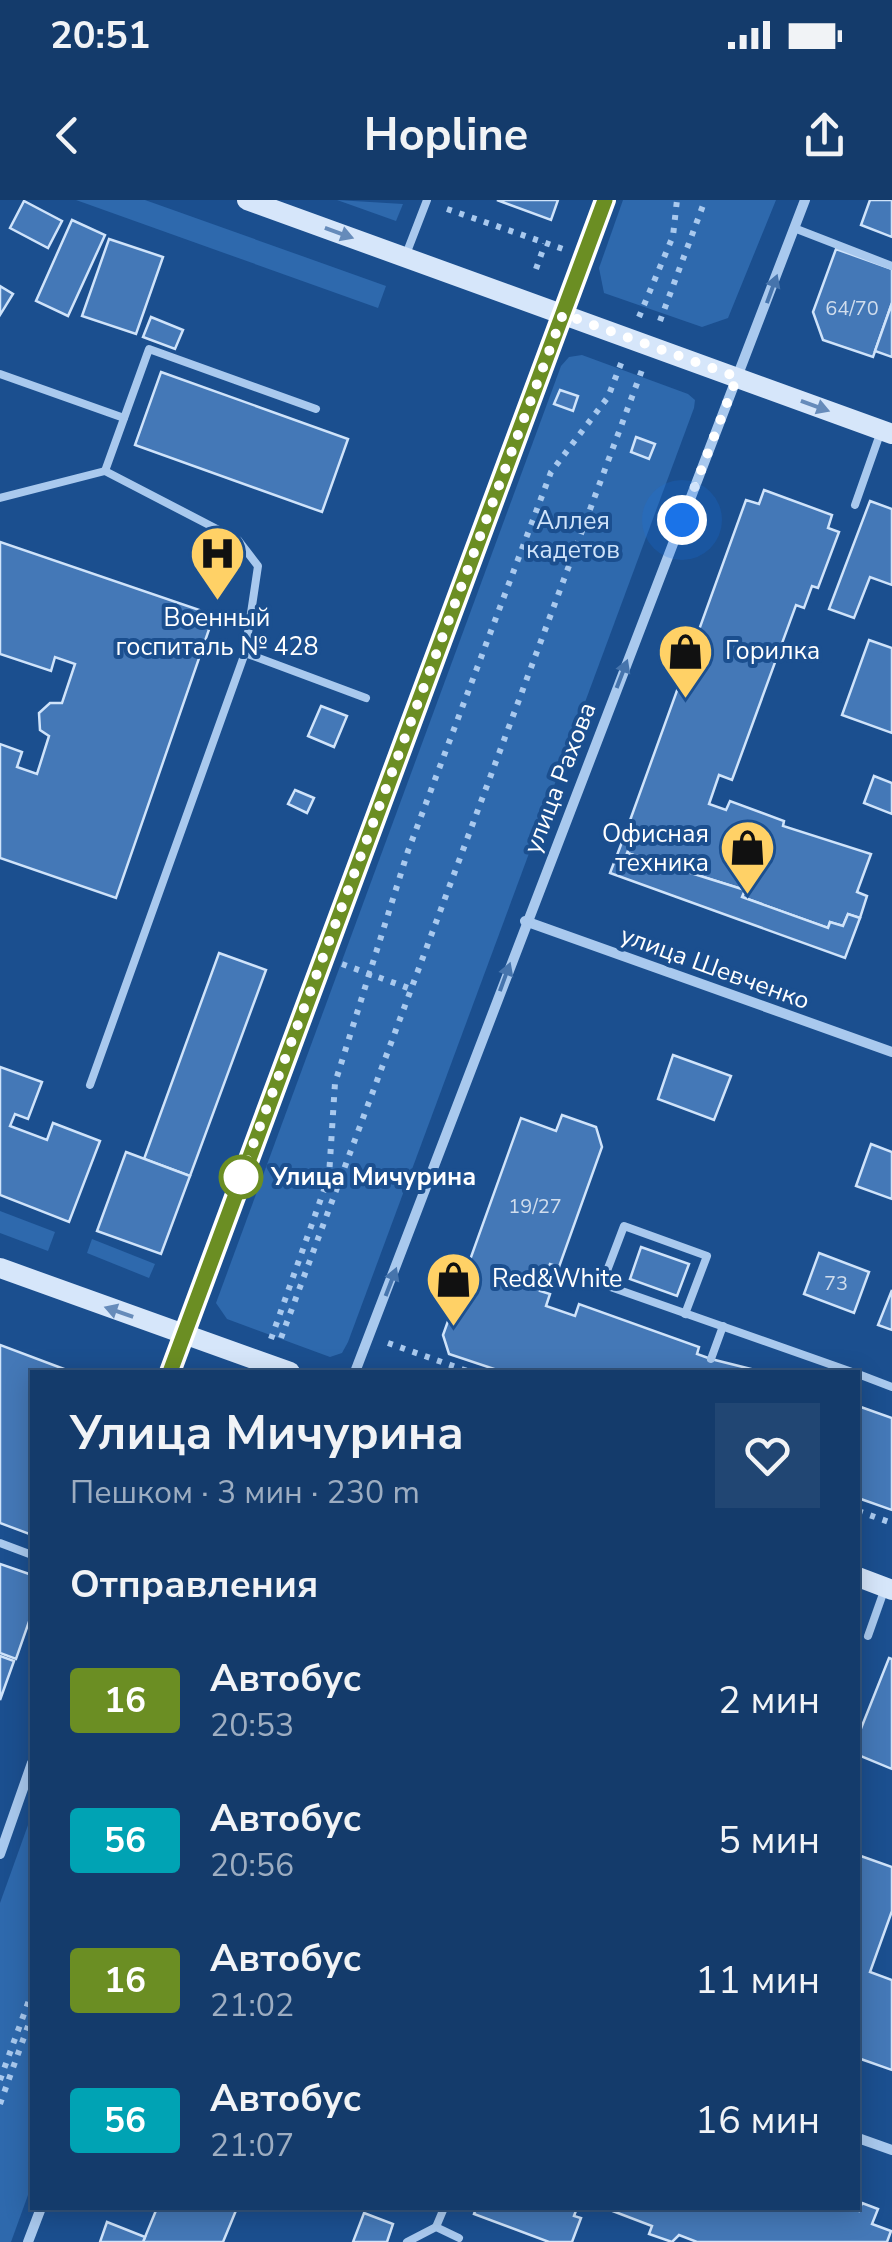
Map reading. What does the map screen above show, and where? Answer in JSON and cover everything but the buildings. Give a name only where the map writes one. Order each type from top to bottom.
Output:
[{"type":"street","points":[[247,200],[887,432]]},
{"type":"street","points":[[171,1370],[605,200]]},
{"type":"street","name":"улица Рахова","points":[[357,1370],[804,200]]},
{"type":"street","name":"улица Шевченко","points":[[525,922],[892,1052]]},
{"type":"street","points":[[0,1268],[285,1370]]},
{"type":"street","points":[[860,1578],[889,1588]]},
{"type":"street","points":[[0,1854],[30,1769]]},
{"type":"street","points":[[860,2139],[892,2150]]},
{"type":"street","points":[[28,2242],[40,2210]]},
{"type":"lane","points":[[405,257],[427,200]]},
{"type":"lane","points":[[794,228],[892,266]]},
{"type":"lane","points":[[105,470],[149,350],[316,409]]},
{"type":"lane","points":[[0,374],[124,418]]},
{"type":"lane","points":[[855,505],[887,432]]},
{"type":"lane","points":[[0,498],[105,470],[238,540],[258,566],[245,653],[90,1085]]},
{"type":"lane","points":[[245,653],[366,698]]},
{"type":"lane","points":[[685,1314],[707,1256],[624,1226],[602,1284],[685,1314],[847,1370]]},
{"type":"lane","points":[[712,1359],[723,1326]]},
{"type":"lane","points":[[860,1375],[892,1386]]},
{"type":"lane","points":[[0,1544],[30,1555]]},
{"type":"lane","points":[[868,1636],[889,1588]]},
{"type":"lane","points":[[407,2242],[436,2228],[443,2210]]},
{"type":"lane","points":[[436,2228],[459,2238]]},
{"type":"path","points":[[634,331],[673,236],[678,200]]},
{"type":"path","points":[[281,1338],[705,200]]},
{"type":"path","points":[[447,209],[568,251]]},
{"type":"path","points":[[536,269],[545,244]]},
{"type":"path","points":[[263,1362],[329,1176],[335,1083],[408,852],[550,472],[608,397],[628,348]]},
{"type":"path","points":[[341,964],[411,990]]},
{"type":"path","points":[[387,1343],[464,1370]]},
{"type":"path","points":[[860,1512],[892,1523]]},
{"type":"path","points":[[0,2080],[30,1998]]},
{"type":"path","points":[[0,2104],[30,2021]]},
{"type":"green space","points":[[76,200],[145,200],[386,286],[378,308]]},
{"type":"green space","points":[[337,200],[403,204],[396,221]]},
{"type":"green space","points":[[623,200],[776,200],[728,318],[702,327],[604,293],[599,268]]},
{"type":"green space","name":"Аллея кадетов","points":[[582,355],[688,394],[695,400],[694,408],[348,1342],[342,1353],[330,1357],[227,1319],[216,1303],[561,366],[569,357]]},
{"type":"green space","points":[[0,1211],[55,1232],[48,1251],[0,1233]]},
{"type":"green space","points":[[92,1239],[155,1264],[149,1278],[87,1253]]},
{"type":"green space","points":[[30,1820],[30,2190],[11,2242],[0,2242],[0,1903]]},
{"type":"bus line","name":"16","points":[[171,1370],[605,200]]},
{"type":"place","name":"Военный госпиталь № 428","points":[[217,603]]},
{"type":"place","name":"Горилка","points":[[686,700]]},
{"type":"place","name":"Офисная техника","points":[[748,897]]},
{"type":"place","name":"Улица Мичурина","points":[[241,1177]]},
{"type":"place","name":"Red&White","points":[[453,1328]]},
{"type":"route","points":[[241,1177],[563,314],[737,377],[682,520]]}]
